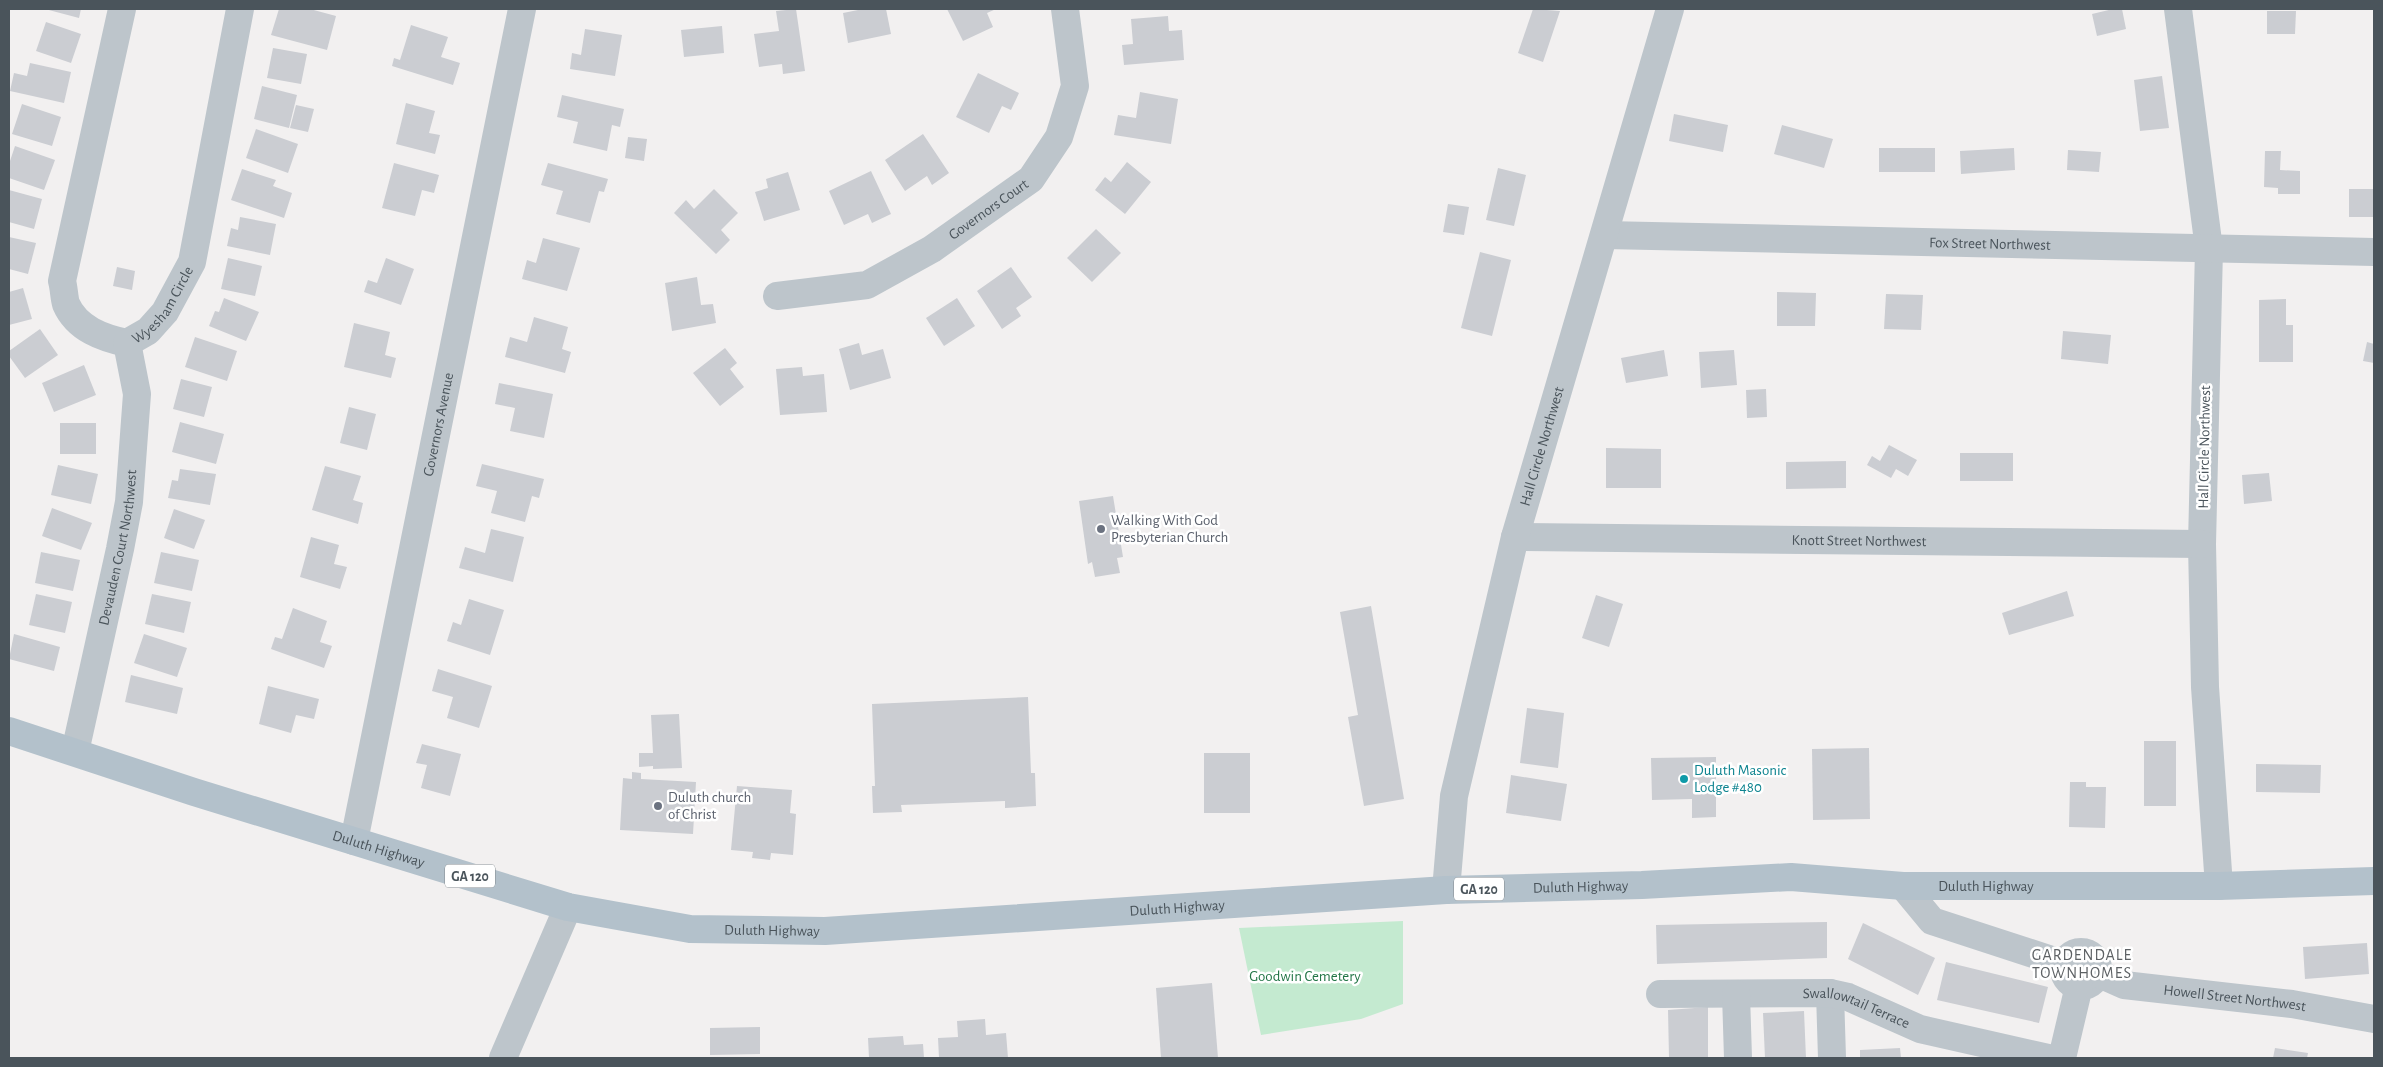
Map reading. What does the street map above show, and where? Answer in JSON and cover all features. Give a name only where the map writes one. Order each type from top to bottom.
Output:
[{"type":"main road","name":"Duluth Highway","points":[[9,731],[194,792],[568,907],[690,929],[825,931],[1446,890],[1642,885],[1791,877],[1904,886],[2219,886],[2374,881]]},
{"type":"street","name":"Wyesham Circle","points":[[122,9],[62,281],[66,304],[77,321],[102,338],[127,343],[148,331],[165,312],[192,262],[240,9]]},
{"type":"street","name":"Governors Avenue","points":[[354,841],[522,9]]},
{"type":"street","name":"Governors Court","points":[[777,296],[867,285],[932,249],[1031,179],[1059,137],[1075,86],[1066,9]]},
{"type":"street","name":"Hall Circle Northwest","points":[[1446,890],[1454,796],[1515,536],[1670,9]]},
{"type":"street","name":"Hall Circle Northwest","points":[[2178,9],[2209,249],[2202,544],[2205,687],[2219,886]]},
{"type":"street","name":"Fox Street Northwest","points":[[1605,235],[2374,252]]},
{"type":"street","name":"Devauden Court Northwest","points":[[75,752],[120,549],[128,502],[137,394],[127,343]]},
{"type":"street","name":"Knott Street Northwest","points":[[1515,536],[2202,544]]},
{"type":"street","name":"Howell Street Northwest","points":[[1904,886],[1932,921],[2080,975],[2124,985],[2292,1004],[2374,1019]]},
{"type":"street","points":[[503,1058],[568,907]]},
{"type":"street","points":[[2062,1058],[2080,975]]},
{"type":"street","points":[[1830,993],[1832,1058]]},
{"type":"street","name":"Swallowtail Terrace","points":[[1660,994],[1830,993],[1848,998],[1920,1029],[2048,1058]]},
{"type":"street","points":[[1736,994],[1738,1058]]},
{"type":"green space","name":"Goodwin Cemetery","points":[[1403,921],[1403,1004],[1361,1019],[1261,1035],[1239,928]]},
{"type":"building","points":[[45,9],[81,9],[79,18]]},
{"type":"building","points":[[279,9],[310,9],[336,16],[327,50],[271,35]]},
{"type":"building","points":[[796,9],[805,71],[783,74],[782,64],[759,67],[754,34],[779,31],[776,11]]},
{"type":"building","points":[[863,9],[886,9],[891,34],[848,43],[843,13]]},
{"type":"building","points":[[947,9],[996,9],[987,13],[993,27],[963,41]]},
{"type":"building","points":[[1533,9],[1560,11],[1543,62],[1518,53]]},
{"type":"building","points":[[2122,9],[2126,29],[2097,36],[2092,14]]},
{"type":"building","points":[[2267,11],[2296,11],[2295,34],[2267,34]]},
{"type":"building","points":[[1168,16],[1169,31],[1182,30],[1184,60],[1124,65],[1122,45],[1133,44],[1131,19]]},
{"type":"building","points":[[46,22],[81,34],[71,63],[36,51]]},
{"type":"building","points":[[411,25],[448,37],[441,57],[460,63],[453,85],[392,66],[394,58],[400,60]]},
{"type":"building","points":[[722,26],[724,53],[684,57],[681,30]]},
{"type":"building","points":[[585,29],[622,35],[615,76],[570,69],[572,53],[581,55]]},
{"type":"building","points":[[273,48],[307,54],[301,84],[267,78]]},
{"type":"building","points":[[30,63],[71,72],[64,103],[10,91],[14,73],[27,76]]},
{"type":"building","points":[[978,73],[1019,93],[1011,110],[1002,106],[989,133],[956,117]]},
{"type":"building","points":[[2162,76],[2169,128],[2140,131],[2134,80]]},
{"type":"building","points":[[262,86],[297,95],[289,128],[254,119]]},
{"type":"building","points":[[1140,92],[1178,99],[1171,144],[1114,135],[1118,115],[1136,118]]},
{"type":"building","points":[[562,95],[624,109],[620,127],[612,125],[607,151],[573,143],[578,122],[557,117]]},
{"type":"building","points":[[406,103],[435,111],[429,133],[440,135],[435,154],[396,144]]},
{"type":"building","points":[[22,104],[61,117],[52,146],[12,134]]},
{"type":"building","points":[[296,105],[314,109],[308,132],[290,128]]},
{"type":"building","points":[[1674,114],[1728,125],[1723,152],[1669,141]]},
{"type":"building","points":[[1782,125],[1833,139],[1824,168],[1774,154]]},
{"type":"building","points":[[256,129],[298,144],[288,173],[246,158]]},
{"type":"building","points":[[923,134],[949,173],[932,185],[927,176],[905,191],[885,160]]},
{"type":"building","points":[[628,137],[647,139],[644,161],[625,158]]},
{"type":"building","points":[[15,146],[55,160],[44,190],[9,178],[9,164]]},
{"type":"building","points":[[1879,148],[1935,148],[1935,172],[1879,172]]},
{"type":"building","points":[[2014,148],[2015,170],[1961,174],[1960,151]]},
{"type":"building","points":[[2068,150],[2101,152],[2099,172],[2067,170]]},
{"type":"building","points":[[2265,151],[2281,151],[2280,170],[2300,171],[2300,194],[2278,194],[2278,188],[2264,187]]},
{"type":"building","points":[[1127,162],[1151,182],[1125,214],[1095,190],[1105,177],[1111,182]]},
{"type":"building","points":[[394,163],[439,175],[434,193],[422,190],[415,216],[382,208]]},
{"type":"building","points":[[548,163],[608,179],[604,192],[599,191],[590,223],[556,214],[563,191],[541,185]]},
{"type":"building","points":[[1498,168],[1526,175],[1514,226],[1486,220]]},
{"type":"building","points":[[242,169],[276,180],[273,186],[292,193],[284,218],[231,200]]},
{"type":"building","points":[[871,171],[891,214],[872,223],[868,214],[844,225],[829,191]]},
{"type":"building","points":[[788,172],[800,210],[764,221],[755,192],[768,188],[766,179]]},
{"type":"building","points":[[714,189],[738,213],[721,230],[730,240],[716,254],[674,213],[686,200],[694,209]]},
{"type":"building","points":[[2349,189],[2374,189],[2374,217],[2349,217]]},
{"type":"building","points":[[9,190],[42,199],[34,229],[9,222]]},
{"type":"building","points":[[1448,204],[1469,207],[1464,235],[1443,232]]},
{"type":"building","points":[[240,217],[276,224],[270,255],[227,246],[231,228],[238,230]]},
{"type":"building","points":[[1096,229],[1121,253],[1092,282],[1067,258]]},
{"type":"building","points":[[9,237],[36,243],[28,274],[9,269]]},
{"type":"building","points":[[543,238],[580,248],[567,291],[522,279],[527,260],[536,263]]},
{"type":"building","points":[[1480,252],[1511,260],[1492,336],[1461,328]]},
{"type":"building","points":[[228,258],[262,266],[255,296],[221,289]]},
{"type":"building","points":[[386,258],[414,269],[401,305],[364,292],[368,280],[377,283]]},
{"type":"building","points":[[117,267],[135,271],[132,290],[113,286]]},
{"type":"building","points":[[1011,267],[1032,297],[1016,308],[1021,316],[1002,329],[977,291]]},
{"type":"building","points":[[697,277],[701,305],[713,304],[716,323],[672,331],[665,283]]},
{"type":"building","points":[[23,288],[32,319],[9,325],[9,292]]},
{"type":"building","points":[[1777,292],[1816,293],[1815,326],[1777,326]]},
{"type":"building","points":[[1886,294],[1923,295],[1921,330],[1884,329]]},
{"type":"building","points":[[224,298],[259,312],[246,341],[209,326],[215,311],[219,312]]},
{"type":"building","points":[[957,298],[975,326],[944,346],[926,318]]},
{"type":"building","points":[[2286,299],[2286,325],[2293,325],[2293,362],[2259,362],[2259,300]]},
{"type":"building","points":[[534,317],[568,327],[562,349],[571,352],[565,373],[505,357],[510,337],[527,342]]},
{"type":"building","points":[[354,323],[390,332],[385,355],[396,358],[391,378],[344,367]]},
{"type":"building","points":[[40,329],[58,355],[25,378],[9,356],[9,351]]},
{"type":"building","points":[[2063,331],[2111,335],[2108,364],[2061,359]]},
{"type":"building","points":[[195,337],[237,351],[227,381],[185,367]]},
{"type":"building","points":[[2367,342],[2374,344],[2374,363],[2363,361]]},
{"type":"building","points":[[859,343],[862,355],[883,349],[891,378],[850,390],[839,349]]},
{"type":"building","points":[[725,348],[737,363],[730,369],[744,387],[720,406],[693,373]]},
{"type":"building","points":[[1664,350],[1668,376],[1626,383],[1621,358]]},
{"type":"building","points":[[1734,350],[1737,385],[1701,388],[1699,352]]},
{"type":"building","points":[[84,365],[96,395],[54,412],[42,383]]},
{"type":"building","points":[[802,367],[803,376],[824,374],[827,412],[780,415],[776,369]]},
{"type":"building","points":[[181,379],[212,387],[204,417],[173,409]]},
{"type":"building","points":[[499,383],[553,394],[544,438],[510,431],[515,408],[495,404]]},
{"type":"building","points":[[1766,389],[1767,417],[1747,418],[1746,390]]},
{"type":"building","points":[[349,407],[376,414],[367,450],[340,443]]},
{"type":"building","points":[[180,422],[224,434],[216,464],[172,452]]},
{"type":"building","points":[[60,423],[96,423],[96,454],[60,454]]},
{"type":"building","points":[[1889,445],[1917,460],[1908,476],[1896,469],[1891,478],[1867,465],[1872,456],[1880,461]]},
{"type":"building","points":[[1606,448],[1661,449],[1661,488],[1606,488]]},
{"type":"building","points":[[1960,453],[2013,453],[2013,481],[1960,481]]},
{"type":"building","points":[[1846,461],[1846,488],[1786,489],[1786,462]]},
{"type":"building","points":[[482,464],[544,479],[539,498],[532,496],[525,522],[491,513],[497,491],[476,486]]},
{"type":"building","points":[[58,465],[98,474],[91,504],[51,495]]},
{"type":"building","points":[[325,466],[361,476],[353,500],[363,503],[358,524],[312,510]]},
{"type":"building","points":[[180,469],[216,474],[210,505],[168,498],[172,480],[178,481]]},
{"type":"building","points":[[2269,473],[2272,501],[2244,504],[2242,475]]},
{"type":"building","name":"Walking With God Presbyterian Church","points":[[1113,496],[1123,557],[1117,558],[1120,573],[1095,577],[1092,562],[1088,564],[1079,501]]},
{"type":"building","points":[[52,508],[92,523],[81,550],[42,536]]},
{"type":"building","points":[[174,509],[205,520],[194,549],[164,538]]},
{"type":"building","points":[[491,529],[524,537],[513,582],[459,568],[465,547],[485,553]]},
{"type":"building","points":[[311,537],[339,545],[334,564],[347,567],[340,589],[300,577]]},
{"type":"building","points":[[41,552],[80,560],[73,591],[35,583]]},
{"type":"building","points":[[161,552],[199,560],[192,591],[154,583]]},
{"type":"building","points":[[2067,591],[2074,616],[2009,635],[2002,613]]},
{"type":"building","points":[[36,594],[72,602],[65,633],[29,625]]},
{"type":"building","points":[[152,594],[191,602],[184,633],[145,624]]},
{"type":"building","points":[[1596,595],[1623,604],[1609,647],[1582,638]]},
{"type":"building","points":[[469,599],[504,610],[490,655],[447,641],[453,622],[461,625]]},
{"type":"building","points":[[1371,606],[1404,799],[1364,806],[1348,717],[1358,715],[1340,612]]},
{"type":"building","points":[[293,608],[327,621],[320,642],[332,646],[324,668],[271,649],[275,637],[282,639]]},
{"type":"building","points":[[14,634],[60,647],[54,671],[9,659]]},
{"type":"building","points":[[144,634],[187,648],[177,677],[134,663]]},
{"type":"building","points":[[438,669],[492,686],[479,728],[447,718],[453,697],[432,691]]},
{"type":"building","points":[[131,675],[183,688],[177,714],[125,702]]},
{"type":"building","points":[[268,686],[319,699],[314,719],[296,715],[291,733],[259,724]]},
{"type":"building","points":[[1028,697],[1031,773],[1035,773],[1036,806],[1005,808],[1005,801],[901,805],[902,812],[873,813],[872,786],[875,786],[872,704]]},
{"type":"building","points":[[1527,708],[1564,713],[1558,768],[1520,763]]},
{"type":"building","points":[[679,714],[682,768],[653,769],[653,766],[639,767],[639,753],[653,753],[651,715]]},
{"type":"building","points":[[2144,741],[2176,741],[2176,806],[2144,806]]},
{"type":"building","points":[[422,744],[461,754],[450,796],[421,788],[427,765],[416,763]]},
{"type":"building","points":[[1869,748],[1870,819],[1813,820],[1812,749]]},
{"type":"building","points":[[1204,753],[1250,753],[1250,813],[1204,813]]},
{"type":"building","name":"Duluth Masonic Lodge #480","points":[[1716,757],[1716,817],[1692,818],[1692,799],[1652,800],[1651,758]]},
{"type":"building","points":[[2256,764],[2321,765],[2320,793],[2256,792]]},
{"type":"building","name":"Duluth church of Christ","points":[[632,772],[641,773],[641,779],[696,782],[693,834],[620,830],[623,778],[632,779]]},
{"type":"building","points":[[1511,775],[1567,784],[1561,821],[1506,813]]},
{"type":"building","points":[[2070,782],[2086,782],[2086,787],[2106,787],[2105,828],[2069,827]]},
{"type":"building","points":[[737,786],[792,790],[790,813],[796,814],[793,855],[771,853],[770,860],[752,858],[753,852],[731,850]]},
{"type":"building","points":[[1827,922],[1827,958],[1657,964],[1656,925]]},
{"type":"building","points":[[1863,923],[1935,958],[1918,995],[1848,959]]},
{"type":"building","points":[[2367,943],[2369,974],[2305,979],[2303,947]]},
{"type":"building","points":[[1946,962],[2048,987],[2039,1023],[1937,1000]]},
{"type":"building","points":[[1212,983],[1218,1058],[1161,1058],[1156,988]]},
{"type":"building","points":[[1708,1007],[1708,1058],[1669,1058],[1668,1010]]},
{"type":"building","points":[[1804,1011],[1806,1058],[1765,1058],[1763,1013]]},
{"type":"building","points":[[985,1019],[986,1035],[1006,1033],[1008,1058],[939,1058],[938,1038],[958,1037],[957,1021]]},
{"type":"building","points":[[760,1027],[760,1054],[710,1055],[710,1028]]},
{"type":"building","points":[[903,1036],[904,1045],[923,1044],[924,1058],[869,1058],[868,1038]]},
{"type":"building","points":[[1900,1048],[1901,1058],[1860,1058],[1860,1050]]},
{"type":"building","points":[[2275,1048],[2308,1053],[2307,1058],[2273,1058]]},
{"type":"place","name":"Walking With God Presbyterian Church","points":[[1101,529]]},
{"type":"place","name":"Duluth Masonic Lodge #480","points":[[1684,779]]},
{"type":"place","name":"Duluth church of Christ","points":[[658,806]]},
{"type":"district","name":"GARDENDALE TOWNHOMES","points":[[2082,963]]}]
